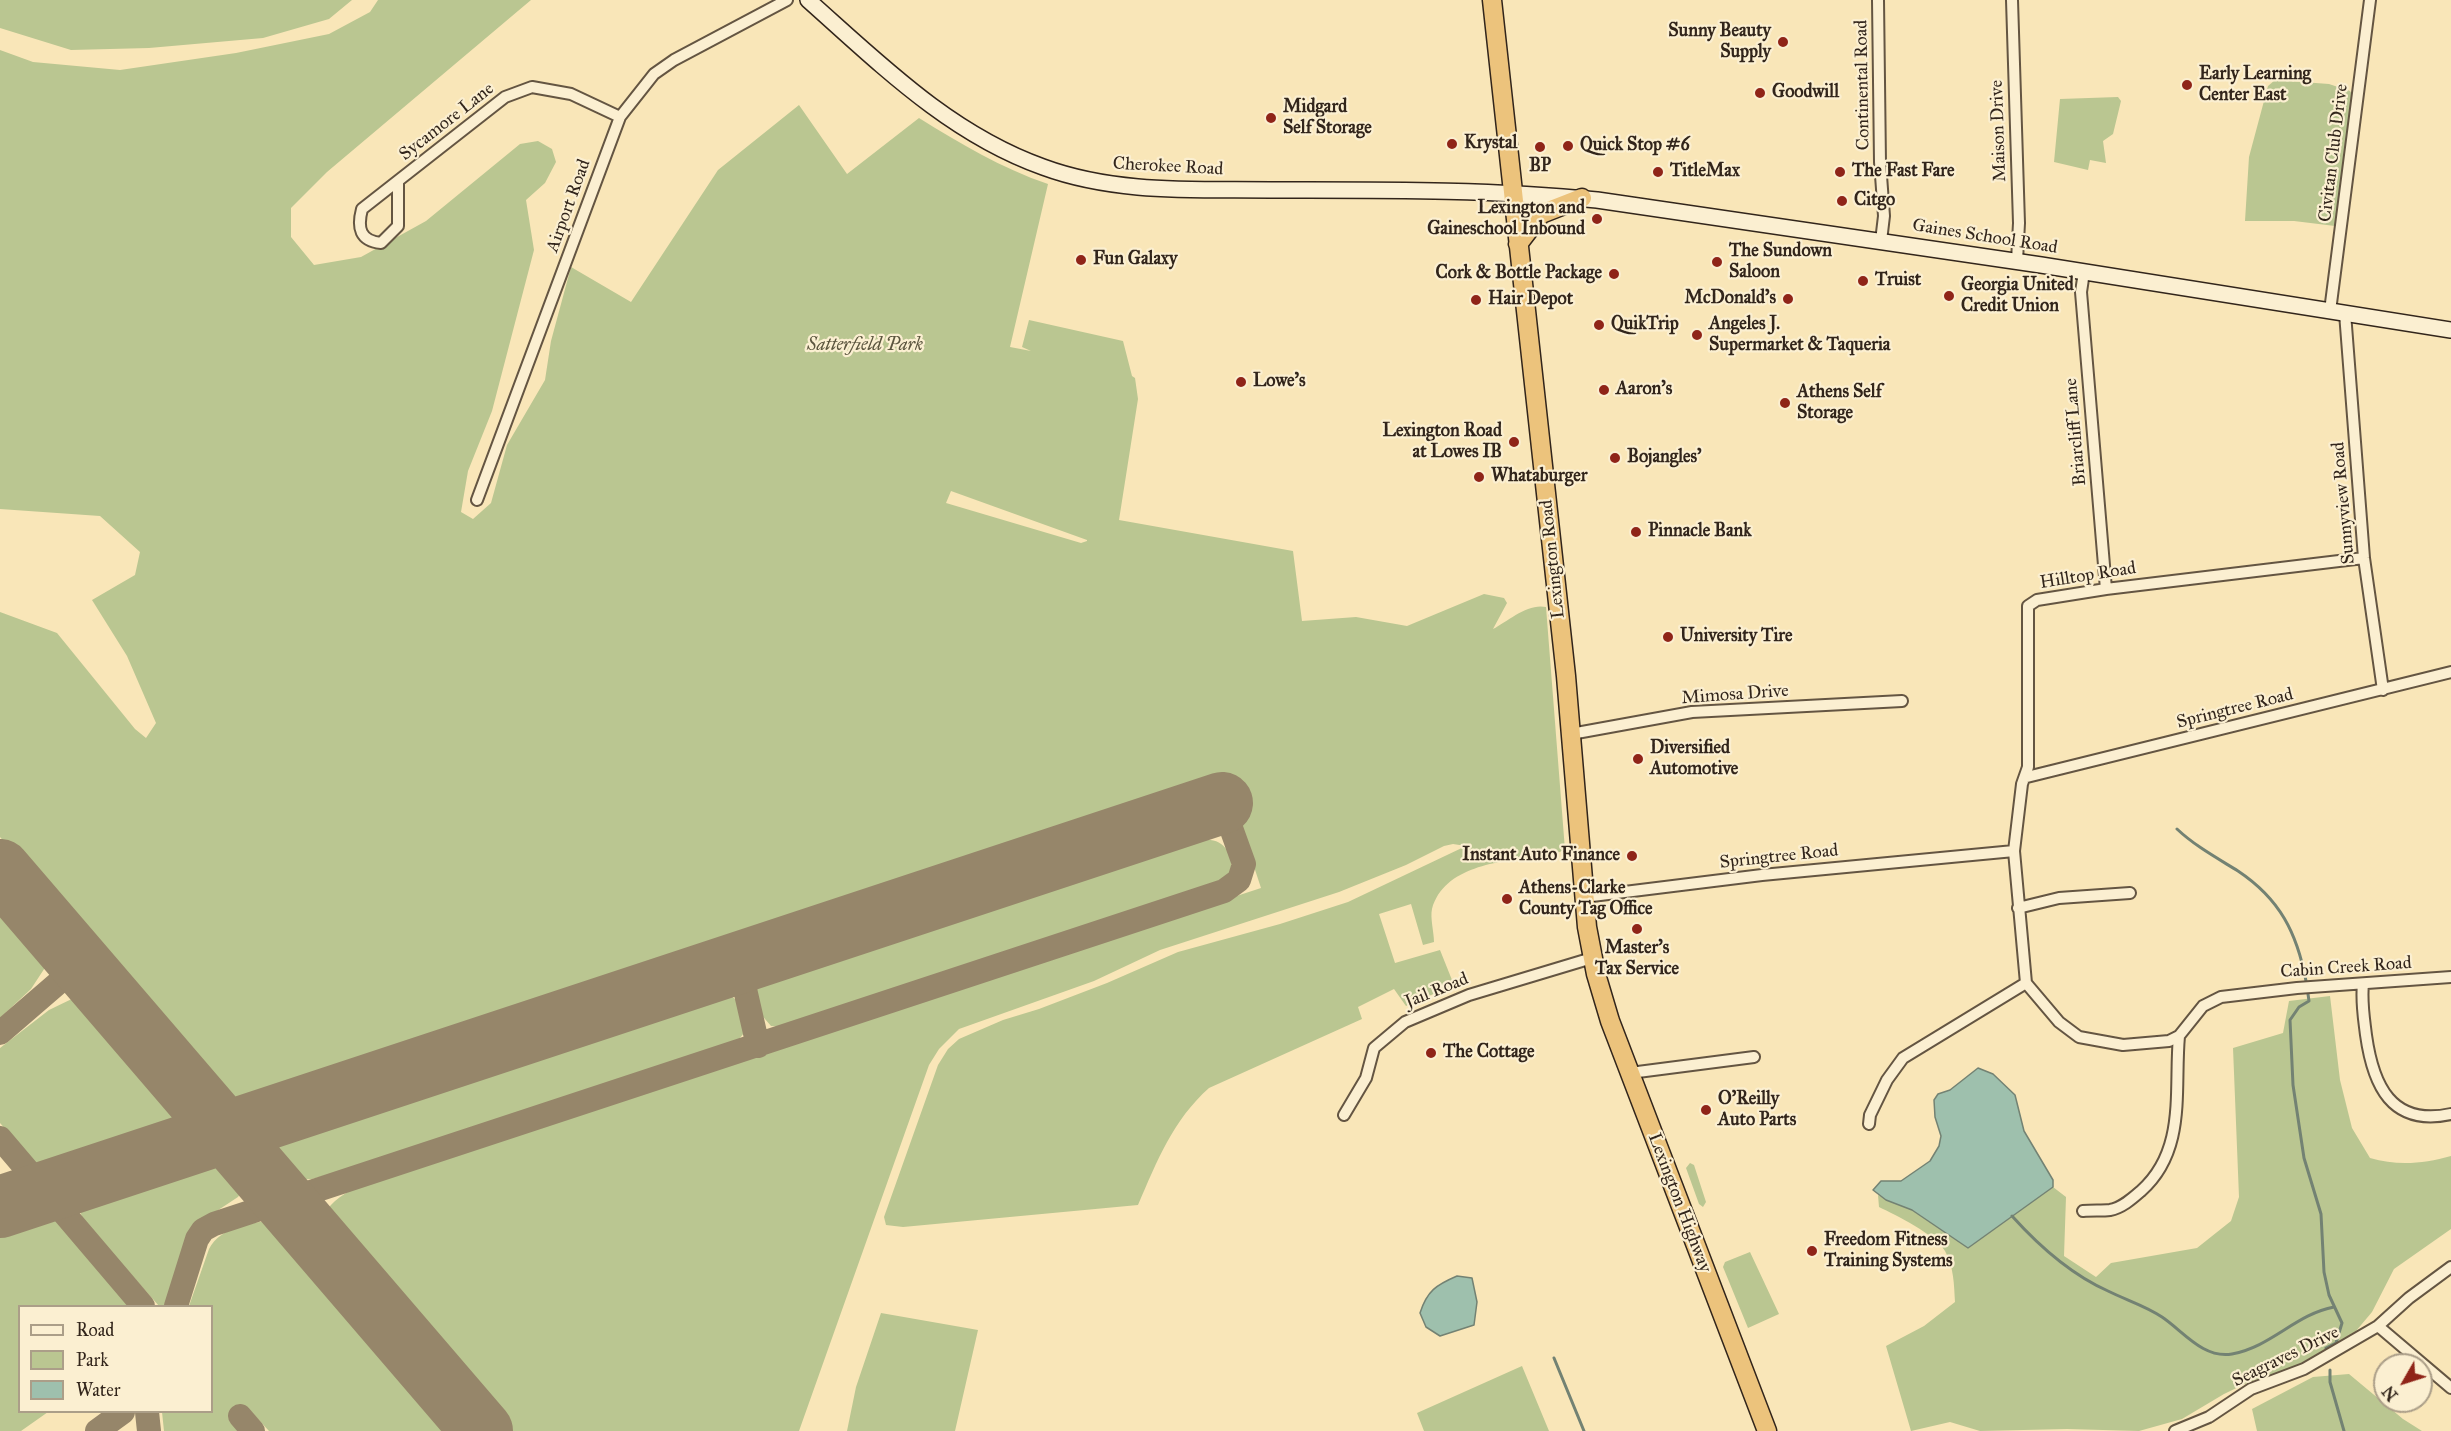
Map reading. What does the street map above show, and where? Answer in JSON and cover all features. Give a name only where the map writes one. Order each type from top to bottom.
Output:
[{"type":"highway","name":"Lexington Road","points":[[1492,0],[1571,734],[1584,897],[1594,966]]},
{"type":"highway","points":[[1518,244],[1541,214],[1582,198]]},
{"type":"highway","name":"Lexington Highway","points":[[1594,966],[1630,1073],[1767,1431]]},
{"type":"main road","name":"Cherokee Road","points":[[808,0],[916,95],[975,136],[1021,158],[1070,176],[1123,187],[1512,193]]},
{"type":"main road","name":"Gaines School Road","points":[[1512,193],[1582,198],[1881,241],[2451,330]]},
{"type":"street","name":"Airport Road","points":[[477,500],[620,117],[654,74],[674,60],[787,0]]},
{"type":"street","name":"Continental Road","points":[[1878,0],[1880,162],[1884,216],[1881,241]]},
{"type":"street","name":"Maison Drive","points":[[2012,0],[2019,223],[2017,261]]},
{"type":"street","name":"Civitan Club Drive","points":[[2338,312],[2370,0]]},
{"type":"street","name":"Sycamore Lane","points":[[398,181],[398,226],[381,243],[370,242],[361,233],[359,223],[362,209],[505,96],[532,87],[571,93],[620,117]]},
{"type":"street","name":"Briarcliff Lane","points":[[2084,272],[2081,292],[2106,589]]},
{"type":"street","name":"Sunnyview Road","points":[[2338,312],[2364,558],[2383,690]]},
{"type":"street","name":"Hilltop Road","points":[[2026,983],[2014,851],[2022,784],[2026,777],[2028,606],[2037,600],[2106,589],[2364,558]]},
{"type":"street","name":"Springtree Road","points":[[2026,777],[2451,672]]},
{"type":"street","name":"Mimosa Drive","points":[[1571,734],[1692,712],[1902,701]]},
{"type":"street","name":"Springtree Road","points":[[1584,897],[1762,874],[2014,851]]},
{"type":"street","points":[[2018,908],[2059,898],[2130,893]]},
{"type":"street","name":"Jail Road","points":[[1344,1115],[1366,1078],[1374,1048],[1405,1022],[1469,995],[1594,966]]},
{"type":"street","name":"Cabin Creek Road","points":[[2179,1036],[2203,1006],[2222,997],[2243,993],[2451,977]]},
{"type":"street","points":[[1869,1124],[1870,1115],[1887,1080],[1903,1058],[2026,983],[2059,1022],[2079,1037],[2123,1045],[2169,1041],[2179,1036],[2176,1119],[2165,1163],[2155,1179],[2131,1200],[2112,1210],[2083,1211]]},
{"type":"street","points":[[2363,984],[2361,999],[2370,1058],[2376,1081],[2385,1095],[2411,1114],[2440,1117],[2451,1114]]},
{"type":"street","points":[[1630,1073],[1754,1057]]},
{"type":"street","name":"Seagraves Drive","points":[[2175,1431],[2210,1417],[2251,1389],[2304,1370],[2378,1326],[2409,1298],[2451,1267]]},
{"type":"street","points":[[2378,1326],[2451,1388]]},
{"type":"green space","points":[[0,0],[352,0],[329,19],[263,38],[149,48],[71,50],[0,28]]},
{"type":"green space","name":"Satterfield Park","points":[[378,0],[531,0],[327,172],[291,208],[291,237],[314,265],[361,257],[426,221],[520,144],[538,141],[552,149],[556,162],[545,183],[526,200],[534,250],[492,411],[468,471],[461,512],[473,519],[491,503],[507,445],[545,380],[551,341],[571,267],[631,302],[718,170],[799,105],[847,174],[919,118],[998,163],[1048,184],[1010,347],[1031,351],[1022,347],[1029,320],[1123,341],[1132,376],[1135,378],[1138,399],[1119,520],[1293,551],[1302,621],[1356,617],[1407,626],[1484,594],[1504,598],[1507,603],[1493,629],[1525,610],[1539,606],[1546,607],[1565,850],[1540,859],[1535,856],[1490,864],[1460,875],[1448,883],[1438,895],[1432,909],[1434,942],[1423,945],[1411,904],[1379,914],[1395,963],[1440,950],[1454,985],[1406,1006],[1394,989],[1358,1007],[1362,1019],[1209,1088],[1196,1100],[1176,1127],[1159,1157],[1138,1205],[903,1227],[886,1225],[884,1217],[938,1065],[948,1049],[959,1039],[1003,1020],[1107,983],[1178,952],[1280,924],[1348,902],[1466,846],[1453,844],[1444,846],[1406,865],[1339,892],[1160,950],[1094,981],[959,1029],[939,1049],[929,1065],[799,1431],[510,1431],[324,1215],[331,1205],[350,1190],[410,1167],[1261,888],[1224,775],[1146,800],[1138,804],[1132,813],[234,1109],[0,837],[0,612],[57,633],[135,729],[146,738],[156,723],[127,656],[92,600],[135,575],[140,552],[100,516],[0,509],[0,50],[33,62],[120,70],[236,53],[329,34],[370,12]],"holes":[[[951,491],[1087,540],[1081,543],[946,503]]]},
{"type":"green space","points":[[2275,80],[2329,84],[2350,91],[2353,96],[2335,226],[2294,221],[2245,221],[2249,157],[2268,86]]},
{"type":"green space","points":[[2118,97],[2121,101],[2113,134],[2103,141],[2106,163],[2090,160],[2088,170],[2054,162],[2060,99]]},
{"type":"green space","points":[[1204,840],[1211,840],[1222,845],[1231,860],[1231,873],[1217,886],[784,1027],[771,1026],[759,1012],[754,989],[765,976],[1137,853],[1156,856]]},
{"type":"green space","points":[[0,901],[50,960],[31,989],[0,1018]]},
{"type":"green space","points":[[715,992],[723,992],[735,999],[742,1011],[744,1033],[735,1044],[365,1165],[312,1179],[294,1180],[264,1143]]},
{"type":"green space","points":[[80,995],[191,1123],[43,1172],[0,1123],[0,1048],[49,1010]]},
{"type":"green space","points":[[2330,996],[2340,1080],[2352,1128],[2370,1158],[2410,1163],[2451,1156],[2451,1229],[2394,1269],[2372,1312],[2356,1331],[2296,1366],[2249,1382],[2182,1419],[2139,1431],[2067,1429],[1980,1431],[1950,1422],[1911,1431],[1886,1346],[1924,1326],[1955,1302],[1953,1276],[1948,1257],[1940,1245],[1915,1226],[1879,1207],[1878,1195],[1912,1210],[1968,1248],[2053,1187],[2066,1197],[2064,1256],[2096,1277],[2111,1263],[2197,1248],[2231,1221],[2239,1197],[2233,1048],[2283,1033],[2289,1001]]},
{"type":"green space","points":[[220,1157],[244,1188],[238,1197],[191,1228],[186,1236],[167,1305],[158,1305],[83,1220],[80,1211],[82,1201]]},
{"type":"green space","points":[[1690,1163],[1694,1165],[1706,1202],[1703,1207],[1699,1204],[1686,1168]]},
{"type":"green space","points":[[47,1213],[52,1215],[129,1305],[18,1305],[18,1413],[47,1413],[21,1431],[0,1431],[0,1228]]},
{"type":"green space","points":[[275,1220],[456,1431],[269,1431],[247,1407],[231,1422],[239,1431],[164,1431],[162,1413],[213,1413],[213,1305],[189,1305],[214,1241],[221,1235],[247,1224]]},
{"type":"green space","points":[[1750,1252],[1779,1314],[1748,1328],[1723,1267],[1725,1262]]},
{"type":"green space","points":[[881,1313],[978,1330],[955,1431],[847,1431],[856,1387]]},
{"type":"green space","points":[[1522,1366],[1549,1431],[1424,1431],[1417,1413]]},
{"type":"green space","points":[[2349,1374],[2373,1394],[2373,1413],[2396,1413],[2422,1431],[2257,1431],[2252,1409],[2313,1377]]},
{"type":"water","points":[[1978,1068],[1993,1074],[2015,1095],[2024,1131],[2053,1180],[2053,1187],[1968,1248],[1912,1210],[1886,1200],[1873,1190],[1881,1181],[1901,1181],[1930,1161],[1939,1146],[1941,1136],[1935,1117],[1934,1100],[1938,1094],[1950,1090]]},
{"type":"water","points":[[1457,1276],[1472,1278],[1477,1302],[1474,1325],[1440,1336],[1426,1327],[1420,1313],[1433,1290],[1443,1282]]},
{"type":"waterway","points":[[2177,829],[2253,882],[2276,905],[2292,932],[2306,981]]},
{"type":"waterway","points":[[2308,994],[2309,1001],[2299,1007],[2290,1020],[2293,1085],[2304,1158],[2321,1214],[2324,1272],[2329,1295],[2342,1323],[2336,1343],[2326,1348]]},
{"type":"waterway","points":[[2012,1216],[2045,1249],[2082,1277],[2156,1313],[2194,1343],[2212,1352],[2232,1354],[2246,1350],[2259,1345],[2308,1316],[2334,1307]]},
{"type":"waterway","points":[[1554,1358],[1584,1431]]},
{"type":"waterway","points":[[2330,1370],[2330,1382],[2344,1431]]},
{"type":"taxiway","points":[[176,1305],[197,1239],[203,1230],[214,1224],[1224,891],[1239,880],[1244,864],[1222,803]]},
{"type":"taxiway","points":[[739,963],[758,1046]]},
{"type":"taxiway","points":[[0,1033],[80,964]]},
{"type":"taxiway","points":[[0,1138],[142,1305]]},
{"type":"taxiway","points":[[97,1431],[122,1413]]},
{"type":"taxiway","points":[[147,1413],[149,1431]]},
{"type":"taxiway","points":[[240,1416],[253,1431]]},
{"type":"runway","points":[[0,1207],[1222,803]]},
{"type":"runway","points":[[0,870],[482,1431]]},
{"type":"place","name":"Sunny Beauty Supply","points":[[1783,42]]},
{"type":"place","name":"Early Learning Center East","points":[[2187,85]]},
{"type":"place","name":"Goodwill","points":[[1760,93]]},
{"type":"place","name":"Midgard Self Storage","points":[[1271,118]]},
{"type":"place","name":"Krystal","points":[[1452,144]]},
{"type":"place","name":"Quick Stop #6","points":[[1568,146]]},
{"type":"place","name":"BP","points":[[1540,147]]},
{"type":"place","name":"TitleMax","points":[[1658,172]]},
{"type":"place","name":"The Fast Fare","points":[[1840,172]]},
{"type":"place","name":"Citgo","points":[[1842,201]]},
{"type":"place","name":"Lexington and Gaineschool Inbound","points":[[1597,219]]},
{"type":"place","name":"Fun Galaxy","points":[[1081,260]]},
{"type":"place","name":"The Sundown Saloon","points":[[1717,262]]},
{"type":"place","name":"Cork & Bottle Package","points":[[1614,274]]},
{"type":"place","name":"Truist","points":[[1863,281]]},
{"type":"place","name":"Georgia United Credit Union","points":[[1949,296]]},
{"type":"place","name":"McDonald's","points":[[1788,299]]},
{"type":"place","name":"Hair Depot","points":[[1476,300]]},
{"type":"place","name":"QuikTrip","points":[[1599,325]]},
{"type":"place","name":"Angeles J. Supermarket & Taqueria","points":[[1697,335]]},
{"type":"place","name":"Lowe's","points":[[1241,382]]},
{"type":"place","name":"Aaron's","points":[[1604,390]]},
{"type":"place","name":"Athens Self Storage","points":[[1785,403]]},
{"type":"place","name":"Lexington Road at Lowes IB","points":[[1514,442]]},
{"type":"place","name":"Bojangles'","points":[[1615,458]]},
{"type":"place","name":"Whataburger","points":[[1479,477]]},
{"type":"place","name":"Pinnacle Bank","points":[[1636,532]]},
{"type":"place","name":"University Tire","points":[[1668,637]]},
{"type":"place","name":"Diversified Automotive","points":[[1638,759]]},
{"type":"place","name":"Instant Auto Finance","points":[[1632,856]]},
{"type":"place","name":"Athens-Clarke County Tag Office","points":[[1507,899]]},
{"type":"place","name":"Master's Tax Service","points":[[1637,929]]},
{"type":"place","name":"The Cottage","points":[[1431,1053]]},
{"type":"place","name":"O'Reilly Auto Parts","points":[[1706,1110]]},
{"type":"place","name":"Freedom Fitness Training Systems","points":[[1812,1251]]}]
